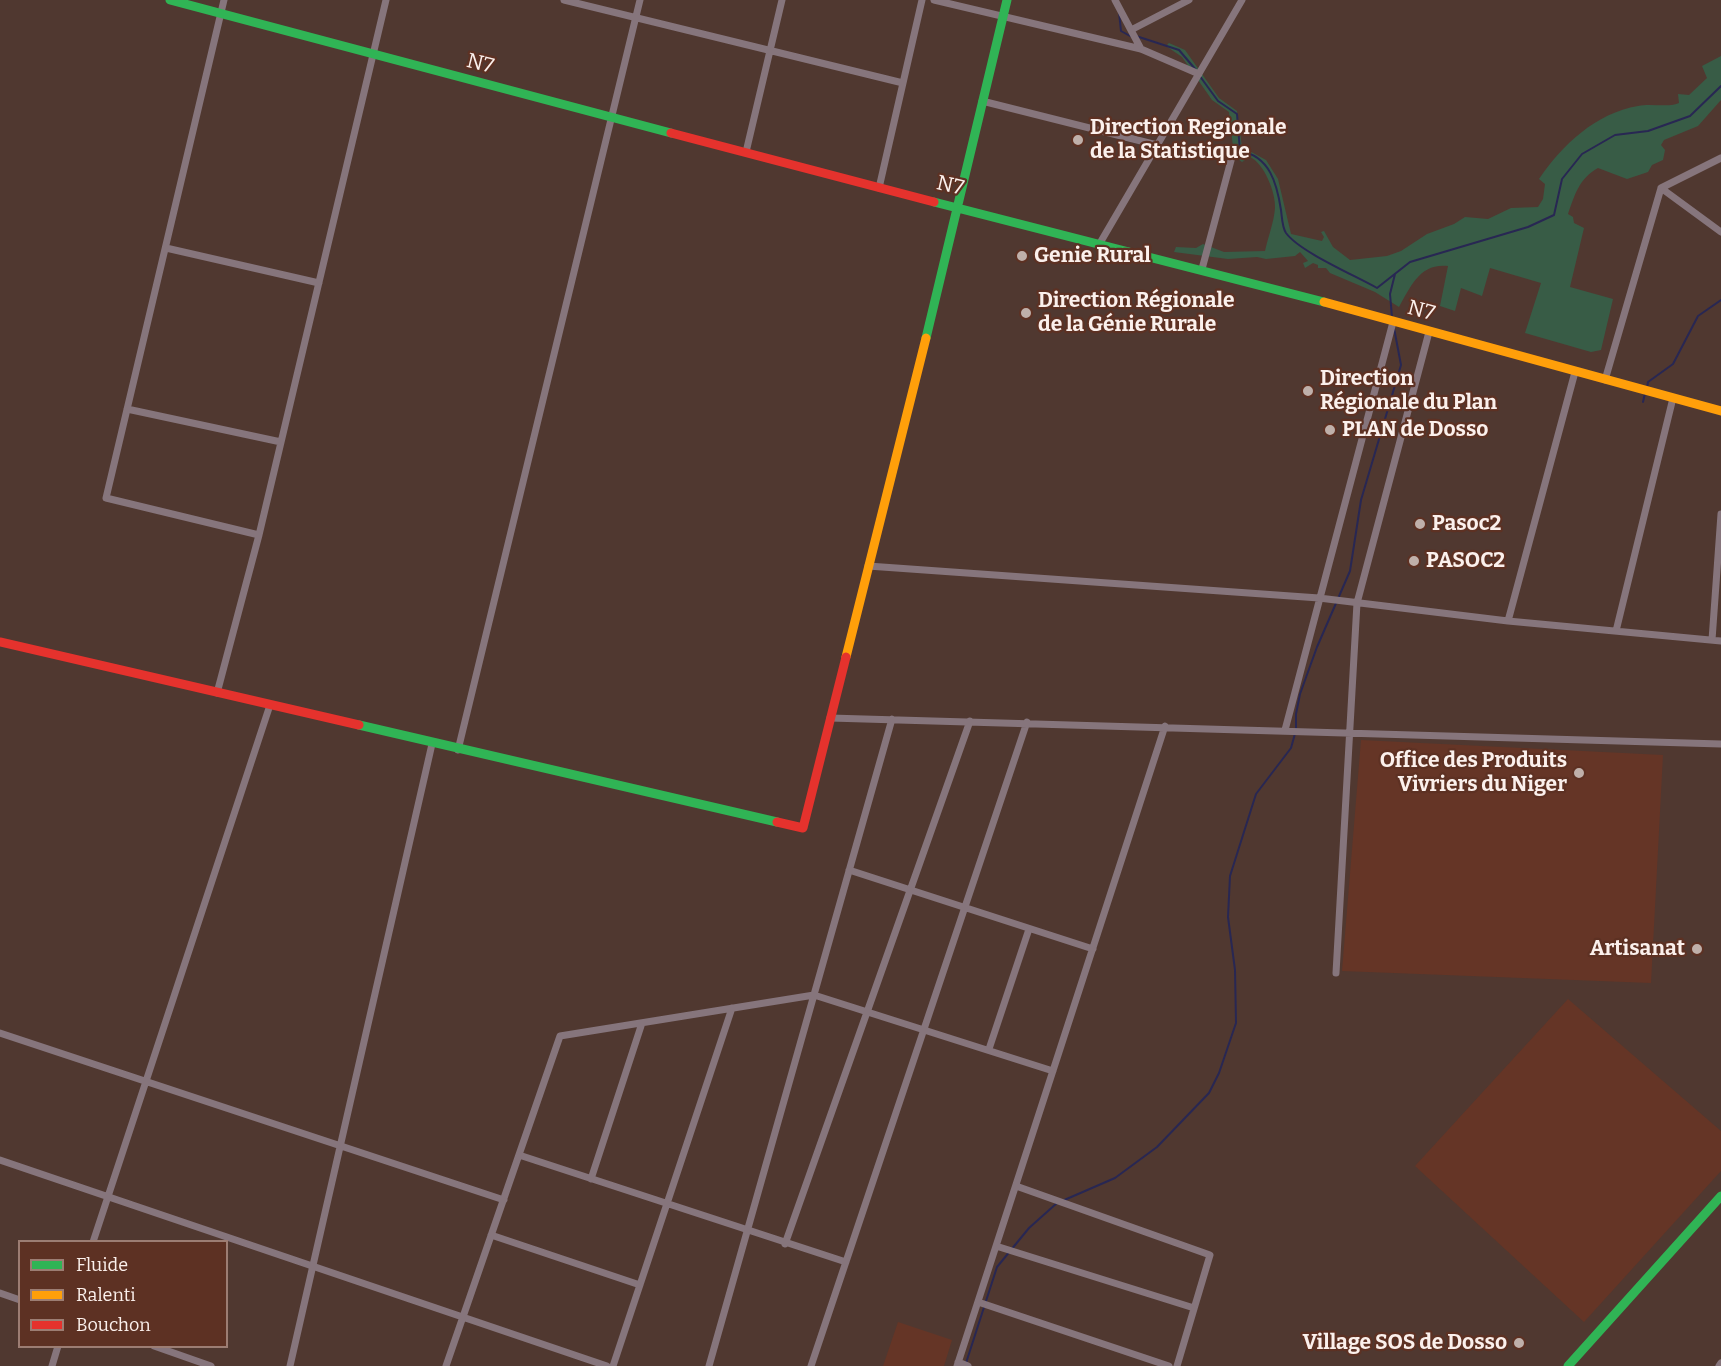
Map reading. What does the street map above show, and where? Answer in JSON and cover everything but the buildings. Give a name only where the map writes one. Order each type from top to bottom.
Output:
[{"type":"main road","name":"N7","points":[[170,0],[879,188],[959,206],[1202,269],[1721,411]]},
{"type":"main road","points":[[0,642],[432,744],[803,828],[959,206],[1007,0]]},
{"type":"main road","points":[[1568,1366],[1721,1196]]},
{"type":"street","points":[[224,0],[106,498],[259,535]]},
{"type":"street","points":[[217,693],[259,535],[386,0]]},
{"type":"street","points":[[564,0],[903,83]]},
{"type":"street","points":[[458,750],[640,0]]},
{"type":"street","points":[[746,152],[782,0]]},
{"type":"street","points":[[879,188],[922,0]]},
{"type":"street","points":[[934,0],[1141,49],[1199,74]]},
{"type":"street","points":[[1114,0],[1141,49]]},
{"type":"street","points":[[1131,30],[1189,0]]},
{"type":"street","points":[[1100,243],[1242,0]]},
{"type":"street","points":[[982,101],[1156,145]]},
{"type":"street","points":[[1202,269],[1233,153]]},
{"type":"street","points":[[1605,380],[1660,188],[1721,158]]},
{"type":"street","points":[[1660,188],[1721,232]]},
{"type":"street","points":[[166,248],[319,283]]},
{"type":"street","points":[[1285,730],[1393,322]]},
{"type":"street","points":[[1336,973],[1357,603],[1430,332]]},
{"type":"street","points":[[1508,621],[1575,372]]},
{"type":"street","points":[[1616,631],[1673,398]]},
{"type":"street","points":[[127,409],[281,442]]},
{"type":"street","points":[[1713,640],[1721,514]]},
{"type":"street","points":[[868,566],[1319,598],[1508,621],[1721,641]]},
{"type":"street","points":[[94,1240],[270,705]]},
{"type":"street","points":[[830,718],[1721,744]]},
{"type":"street","points":[[709,1366],[891,719]]},
{"type":"street","points":[[786,1244],[970,721]]},
{"type":"street","points":[[812,1366],[1027,722]]},
{"type":"street","points":[[968,1366],[957,1364],[1165,726]]},
{"type":"street","points":[[290,1366],[432,744]]},
{"type":"street","points":[[849,870],[1093,950]]},
{"type":"street","points":[[989,1049],[1029,929]]},
{"type":"street","points":[[446,1366],[560,1036],[814,995],[1053,1071]]},
{"type":"street","points":[[613,1366],[732,1008]]},
{"type":"street","points":[[591,1179],[642,1023]]},
{"type":"street","points":[[0,1033],[504,1200]]},
{"type":"street","points":[[519,1155],[846,1262]]},
{"type":"street","points":[[0,1160],[607,1366]]},
{"type":"street","points":[[1016,1186],[1210,1255],[1177,1366]]},
{"type":"street","points":[[491,1235],[640,1285]]},
{"type":"street","points":[[996,1246],[1194,1308]]},
{"type":"street","points":[[0,1293],[18,1299]]},
{"type":"street","points":[[978,1302],[1170,1366]]},
{"type":"street","points":[[51,1366],[58,1348]]},
{"type":"street","points":[[157,1348],[211,1366]]},
{"type":"shaded area","points":[[1361,740],[1663,755],[1651,983],[1342,971]]},
{"type":"shaded area","points":[[1568,999],[1721,1131],[1721,1171],[1584,1322],[1415,1166]]},
{"type":"shaded area","points":[[898,1322],[952,1340],[944,1366],[883,1366]]},
{"type":"green space","points":[[1169,43],[1185,50],[1219,98],[1237,111],[1242,147],[1266,160],[1278,179],[1291,234],[1322,241],[1324,237],[1321,232],[1324,231],[1333,247],[1350,260],[1387,256],[1401,251],[1427,234],[1454,224],[1465,217],[1488,219],[1511,208],[1538,207],[1543,199],[1545,184],[1539,179],[1558,154],[1581,132],[1594,123],[1623,110],[1643,105],[1679,103],[1678,94],[1689,95],[1707,78],[1702,66],[1721,56],[1721,100],[1698,126],[1664,140],[1661,145],[1665,150],[1663,160],[1652,165],[1648,172],[1627,179],[1598,168],[1586,177],[1578,188],[1568,214],[1573,217],[1574,223],[1584,228],[1570,287],[1613,299],[1601,350],[1591,352],[1525,333],[1541,283],[1490,268],[1482,296],[1461,288],[1455,311],[1440,306],[1448,266],[1438,266],[1423,272],[1412,284],[1399,307],[1375,292],[1330,273],[1326,268],[1318,268],[1318,265],[1313,263],[1305,268],[1303,263],[1308,261],[1300,252],[1295,256],[1266,259],[1257,257],[1228,259],[1174,252],[1176,247],[1196,248],[1203,244],[1224,252],[1265,251],[1275,202],[1271,187],[1260,165],[1250,157],[1242,162],[1234,156],[1229,112],[1212,100],[1182,57],[1166,46]]},
{"type":"waterway","points":[[1119,12],[1121,31],[1130,36]]},
{"type":"waterway","points":[[1136,36],[1179,50],[1196,70]]},
{"type":"waterway","points":[[1199,75],[1218,101],[1237,114],[1240,151],[1258,159],[1270,173],[1277,191],[1286,233],[1303,248],[1377,288],[1410,262],[1528,227],[1554,215],[1562,179],[1582,154],[1615,135],[1648,131],[1690,116],[1721,86]]},
{"type":"waterway","points":[[1392,317],[1390,294],[1395,274]]},
{"type":"waterway","points":[[1647,388],[1648,382],[1673,364],[1698,316],[1721,300]]},
{"type":"waterway","points":[[1062,1201],[1115,1178],[1157,1147],[1209,1093],[1219,1073],[1236,1023],[1235,970],[1228,917],[1230,876],[1256,794],[1291,748],[1296,730],[1300,694],[1317,647],[1350,571],[1361,500],[1401,365],[1394,328]]},
{"type":"waterway","points":[[1643,402],[1645,393]]},
{"type":"waterway","points":[[966,1363],[997,1267],[1029,1228],[1057,1203]]},
{"type":"traffic: fast","points":[[170,0],[671,133]]},
{"type":"traffic: fast","points":[[926,338],[1007,0]]},
{"type":"traffic: fast","points":[[934,202],[1324,302]]},
{"type":"traffic: fast","points":[[359,725],[777,822]]},
{"type":"traffic: fast","points":[[1568,1366],[1721,1196]]},
{"type":"traffic: slow","points":[[1324,302],[1721,411]]},
{"type":"traffic: slow","points":[[846,657],[926,338]]},
{"type":"traffic: jam","points":[[671,133],[934,202]]},
{"type":"traffic: jam","points":[[0,642],[359,725]]},
{"type":"traffic: jam","points":[[777,822],[803,828],[846,657]]},
{"type":"place","name":"Direction Regionale de la Statistique","points":[[1078,140]]},
{"type":"place","name":"Genie Rural","points":[[1022,256]]},
{"type":"place","name":"Direction Régionale de la Génie Rurale","points":[[1026,313]]},
{"type":"place","name":"Direction Régionale du Plan","points":[[1308,391]]},
{"type":"place","name":"PLAN de Dosso","points":[[1330,430]]},
{"type":"place","name":"Pasoc2","points":[[1420,524]]},
{"type":"place","name":"PASOC2","points":[[1414,561]]},
{"type":"place","name":"Office des Produits Vivriers du Niger","points":[[1579,773]]},
{"type":"place","name":"Artisanat","points":[[1697,949]]},
{"type":"place","name":"Village SOS de Dosso","points":[[1519,1343]]}]
